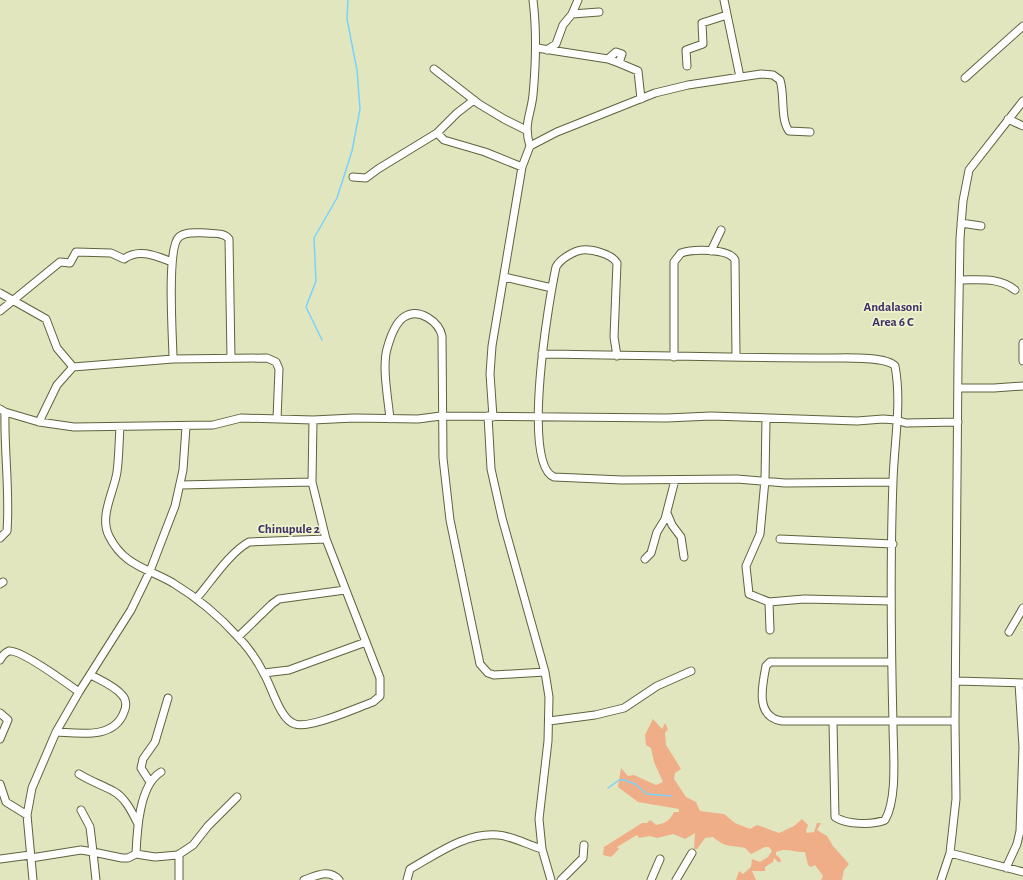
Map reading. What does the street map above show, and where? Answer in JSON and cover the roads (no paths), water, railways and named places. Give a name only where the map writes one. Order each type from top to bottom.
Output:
[{"type":"street","points":[[533,0],[537,48],[533,96],[526,130],[530,146],[522,167],[491,360],[491,469],[502,518],[545,672],[549,722],[539,805],[542,849],[551,880]]},
{"type":"street","points":[[547,50],[556,44],[563,25],[572,14],[578,0]]},
{"type":"street","points":[[724,0],[740,77]]},
{"type":"street","points":[[572,14],[599,12]]},
{"type":"street","points":[[687,66],[686,50],[704,44],[702,23],[727,15]]},
{"type":"street","points":[[965,78],[1023,26]]},
{"type":"street","points":[[537,48],[608,59],[616,52],[622,54],[619,63],[638,71],[641,99]]},
{"type":"street","points":[[434,69],[474,100],[504,119],[526,130]]},
{"type":"street","points":[[530,146],[557,132],[641,99],[688,85],[768,74],[778,77],[782,86],[785,126],[789,131],[810,132]]},
{"type":"street","points":[[353,177],[366,178],[438,132],[457,113],[474,100]]},
{"type":"street","points":[[941,880],[950,853],[956,799],[955,721],[961,223],[968,172],[1008,118],[1023,101]]},
{"type":"street","points":[[1008,118],[1023,126]]},
{"type":"street","points":[[438,132],[444,140],[485,152],[522,167]]},
{"type":"street","points":[[961,223],[981,226]]},
{"type":"street","points":[[711,251],[721,230]]},
{"type":"street","points":[[174,359],[171,294],[172,262],[175,242],[179,237],[185,234],[203,233],[227,236],[230,254],[231,358]]},
{"type":"street","points":[[616,356],[614,337],[618,266],[616,260],[607,255],[586,250],[577,251],[557,264],[539,370],[539,417],[542,466],[550,476],[554,478],[622,480],[765,480],[784,483],[893,482]]},
{"type":"street","points":[[674,357],[674,262],[681,254],[688,251],[711,251],[730,255],[735,260],[736,357]]},
{"type":"street","points":[[0,311],[60,262],[70,263],[76,252],[111,253],[124,259],[130,255],[143,253],[172,262]]},
{"type":"street","points":[[504,277],[552,288]]},
{"type":"street","points":[[961,280],[994,280],[1009,285],[1015,290]]},
{"type":"street","points":[[0,293],[46,319],[57,348],[73,367]]},
{"type":"street","points":[[390,419],[385,368],[387,350],[398,324],[404,317],[410,314],[421,315],[433,320],[441,330],[441,416],[443,458],[450,520],[480,664],[488,673],[494,675],[545,672]]},
{"type":"street","points":[[1023,343],[1023,361]]},
{"type":"street","points":[[542,354],[835,358],[886,360],[895,366],[896,420],[893,482],[891,601],[894,765],[891,807],[885,820],[879,823],[840,820],[835,817],[833,722]]},
{"type":"street","points":[[39,422],[57,385],[73,367],[174,359],[231,358],[267,358],[276,362],[278,365],[277,419]]},
{"type":"street","points":[[959,388],[1023,386]]},
{"type":"street","points":[[0,538],[7,531],[9,506],[3,410],[39,422],[74,427],[213,425],[241,418],[313,420],[354,418],[390,419],[441,416],[667,418],[711,416],[857,421],[896,420],[906,423],[958,422]]},
{"type":"street","points":[[766,419],[765,480],[760,534],[746,566],[749,594],[769,602],[804,599],[891,601]]},
{"type":"street","points":[[120,427],[117,470],[105,518],[105,527],[109,536],[123,556],[136,567],[150,571],[196,599],[238,637],[264,673],[284,717],[295,724],[307,725],[373,702],[380,696],[380,678],[326,539],[312,482],[313,420]]},
{"type":"street","points":[[33,880],[27,815],[32,788],[56,732],[79,692],[131,610],[150,571],[175,506],[181,485],[186,426]]},
{"type":"street","points":[[645,559],[651,553],[657,532],[665,519],[675,480]]},
{"type":"street","points":[[181,485],[312,482]]},
{"type":"street","points":[[667,513],[672,525],[681,537],[684,557]]},
{"type":"street","points":[[196,599],[242,546],[250,542],[326,539]]},
{"type":"street","points":[[780,539],[893,544]]},
{"type":"street","points":[[238,637],[272,604],[280,600],[345,590]]},
{"type":"street","points":[[769,602],[770,630]]},
{"type":"street","points":[[1008,632],[1023,608]]},
{"type":"street","points":[[264,673],[280,672],[300,666],[366,642]]},
{"type":"street","points":[[0,660],[3,654],[8,652],[17,653],[50,671],[79,692]]},
{"type":"street","points":[[891,662],[774,661],[766,666],[762,704],[767,714],[774,720],[782,721],[955,721]]},
{"type":"street","points":[[549,722],[595,716],[624,708],[657,686],[691,671]]},
{"type":"street","points":[[56,732],[91,734],[100,732],[118,722],[123,714],[126,705],[122,694],[91,674]]},
{"type":"street","points":[[956,681],[1021,683],[1023,747],[1020,831],[1017,844],[1006,868]]},
{"type":"street","points":[[150,782],[141,768],[143,759],[155,742],[168,698]]},
{"type":"street","points":[[0,713],[8,720],[0,739]]},
{"type":"street","points":[[136,854],[138,824],[143,800],[150,782],[161,772]]},
{"type":"street","points":[[79,774],[98,785],[114,791],[126,802],[138,824]]},
{"type":"street","points":[[0,784],[6,802],[27,815]]},
{"type":"street","points":[[0,859],[30,857],[81,850],[122,858],[128,858],[136,854],[155,857],[179,854],[193,845],[208,826],[237,797]]},
{"type":"street","points":[[81,810],[90,827],[96,880]]},
{"type":"street","points":[[408,880],[410,869],[453,845],[480,835],[499,835],[542,849]]},
{"type":"street","points":[[561,880],[583,858],[584,845]]},
{"type":"street","points":[[676,880],[692,853]]},
{"type":"street","points":[[950,853],[1023,872]]},
{"type":"street","points":[[179,854],[179,880]]},
{"type":"street","points":[[651,880],[660,859]]},
{"type":"street","points":[[304,880],[329,873],[339,880]]},
{"type":"waterway","points":[[322,340],[306,307],[316,281],[314,238],[337,198],[352,151],[360,109],[357,70],[347,19],[348,0]]},
{"type":"waterway","points":[[608,788],[619,780],[624,780],[635,784],[647,794],[671,796]]},
{"type":"district","name":"Andalasoni Area 6 C","points":[[893,314]]},
{"type":"district","name":"Chinupule 2","points":[[289,529]]}]
